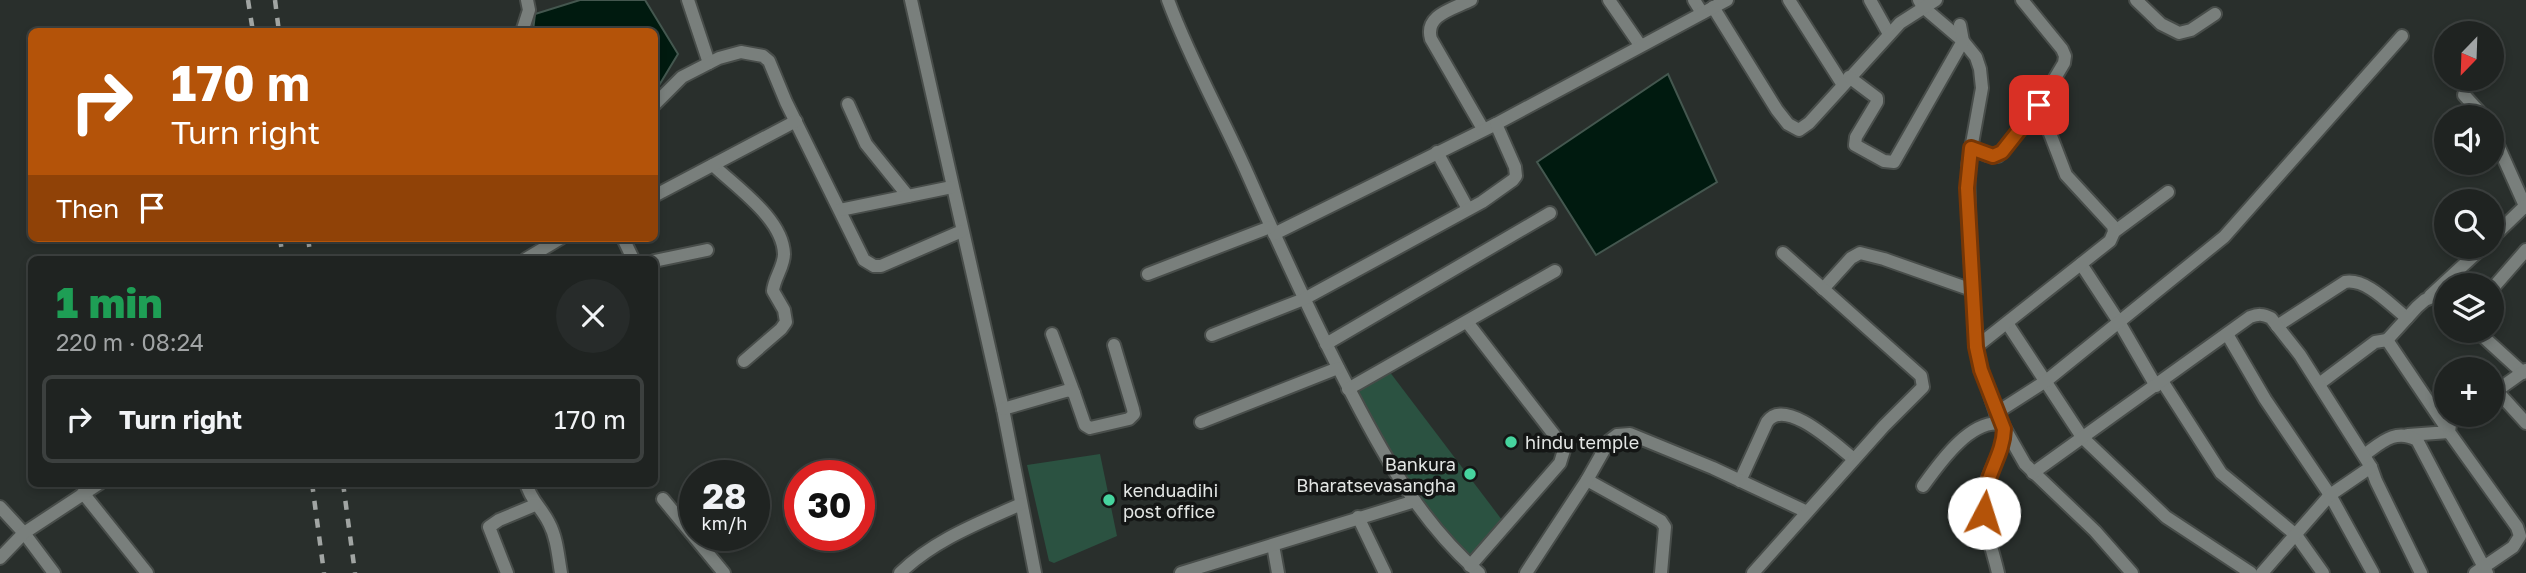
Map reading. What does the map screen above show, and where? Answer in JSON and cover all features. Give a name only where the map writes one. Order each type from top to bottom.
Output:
[{"type":"street","points":[[523,28],[529,10],[527,0]]},
{"type":"street","points":[[688,0],[709,63]]},
{"type":"street","points":[[911,0],[1003,408],[1035,573]]},
{"type":"street","points":[[1168,0],[1304,299],[1348,388],[1390,465],[1415,501],[1446,540],[1475,569],[1560,463],[1564,450],[1467,322]]},
{"type":"street","points":[[1212,335],[1304,299],[1468,209],[1509,184],[1516,176],[1515,167],[1431,39],[1431,22],[1471,0]]},
{"type":"street","points":[[1609,0],[1640,45]]},
{"type":"street","points":[[1694,0],[1707,10],[1777,110],[1793,128],[1799,130],[1804,128],[1889,34],[1921,3],[1936,0]]},
{"type":"street","points":[[1148,274],[1272,230],[1490,127],[1727,0]]},
{"type":"street","points":[[1789,0],[1846,81],[1877,98],[1856,136],[1855,145],[1884,161],[1894,162],[1963,41],[1960,25]]},
{"type":"street","points":[[1870,0],[1889,34]]},
{"type":"street","points":[[1971,148],[1987,155],[1998,156],[2039,105],[2064,63],[2067,51],[2062,49],[2022,0]]},
{"type":"street","points":[[2136,0],[2161,24],[2179,33],[2191,30],[2215,14]]},
{"type":"street","points":[[1921,3],[1963,41],[1976,57],[1982,88],[1967,188],[1976,347],[1981,370],[2004,429],[2003,439],[1986,482],[1983,500],[1998,573]]},
{"type":"street","points":[[1923,486],[1954,446],[1999,418],[2224,237],[2402,36]]},
{"type":"street","points":[[658,102],[682,77],[709,63],[733,53],[763,56],[769,61],[864,260],[874,266],[962,231]]},
{"type":"street","points":[[2464,95],[2473,105]]},
{"type":"street","points":[[848,104],[866,144],[908,196]]},
{"type":"street","points":[[2039,105],[2066,175],[2113,226],[2114,232]]},
{"type":"street","points":[[658,194],[796,121]]},
{"type":"street","points":[[1437,152],[1468,209]]},
{"type":"street","points":[[2504,159],[2525,207],[2504,227]]},
{"type":"street","points":[[713,166],[771,221],[783,246],[784,257],[773,291],[784,310],[786,322],[744,361]]},
{"type":"street","points":[[840,210],[952,187]]},
{"type":"street","points":[[1976,347],[2110,241],[2114,232],[2168,192]]},
{"type":"street","points":[[1325,344],[1550,213]]},
{"type":"street","points":[[531,256],[554,242]]},
{"type":"street","points":[[658,260],[707,250]]},
{"type":"street","points":[[2504,275],[2526,250]]},
{"type":"street","points":[[1753,573],[1884,426],[1920,392],[1923,381],[1907,363],[1783,253]]},
{"type":"street","points":[[1823,289],[1851,258],[1860,253],[1972,290]]},
{"type":"street","points":[[2319,384],[2375,342],[2387,340],[2470,259]]},
{"type":"street","points":[[2081,264],[2221,473],[2296,535],[2323,573]]},
{"type":"street","points":[[1348,388],[1555,271]]},
{"type":"street","points":[[2277,326],[2345,282],[2351,281],[2365,285],[2407,318]]},
{"type":"street","points":[[2430,296],[2434,297]]},
{"type":"street","points":[[2033,473],[2256,314],[2271,318],[2319,384],[2371,467],[2421,573]]},
{"type":"street","points":[[2007,323],[2082,437],[2166,517],[2252,573]]},
{"type":"street","points":[[1052,334],[1085,425],[1090,428],[1114,424],[1132,417],[1133,409],[1114,345]]},
{"type":"street","points":[[2227,334],[2265,399],[2330,495],[2373,573]]},
{"type":"street","points":[[2387,340],[2517,527],[2523,540],[2482,571],[2417,440],[2408,435]]},
{"type":"street","points":[[2490,343],[2524,372],[2504,386]]},
{"type":"street","points":[[1201,422],[1338,368]]},
{"type":"street","points":[[1003,408],[1063,391],[1074,393]]},
{"type":"street","points":[[2504,402],[2526,423]]},
{"type":"street","points":[[1740,481],[1767,422],[1772,415],[1779,413],[1799,418],[1854,459]]},
{"type":"street","points":[[1999,418],[2025,464],[2095,531],[2132,573]]},
{"type":"street","points":[[2449,432],[2450,427]]},
{"type":"street","points":[[2364,455],[2394,435],[2449,432]]},
{"type":"street","points":[[1527,573],[1609,441],[1625,433],[1807,512]]},
{"type":"street","points":[[2262,573],[2276,568],[2296,535],[2330,495],[2371,467]]},
{"type":"street","points":[[1587,480],[1661,521],[1665,527],[1661,573]]},
{"type":"street","points":[[0,558],[24,533],[93,487]]},
{"type":"street","points":[[528,487],[535,505],[548,521],[554,535],[561,573]]},
{"type":"street","points":[[83,493],[147,573]]},
{"type":"street","points":[[663,499],[724,573]]},
{"type":"street","points":[[1181,573],[1415,501]]},
{"type":"street","points":[[900,573],[934,545],[1021,503]]},
{"type":"street","points":[[507,573],[489,527],[535,505]]},
{"type":"street","points":[[0,506],[54,573]]},
{"type":"street","points":[[1358,517],[1385,573]]},
{"type":"street","points":[[1273,545],[1278,573]]},
{"type":"shaded area","points":[[580,0],[645,0],[678,54],[658,87],[658,28],[533,28],[535,14]]},
{"type":"shaded area","points":[[1668,74],[1717,182],[1596,255],[1537,162]]},
{"type":"shaded area","points":[[1389,371],[1502,520],[1470,559],[1436,520],[1406,478],[1354,389]]},
{"type":"shaded area","points":[[1100,454],[1117,536],[1054,563],[1049,561],[1027,465]]},
{"type":"railway","points":[[248,0],[252,28]]},
{"type":"railway","points":[[275,0],[278,28]]},
{"type":"railway","points":[[281,242],[283,256]]},
{"type":"railway","points":[[309,242],[311,256]]},
{"type":"railway","points":[[313,487],[324,573]]},
{"type":"railway","points":[[344,487],[355,573]]},
{"type":"place","name":"hindu temple","points":[[1511,442]]},
{"type":"place","name":"Bankura Bharatsevasangha","points":[[1470,474]]},
{"type":"place","name":"kenduadihi post office","points":[[1109,500]]},
{"type":"route","points":[[1984,513],[1986,482],[2003,439],[2004,429],[1981,370],[1976,347],[1968,166],[1971,148],[1987,155],[1998,156],[2039,105]]}]
